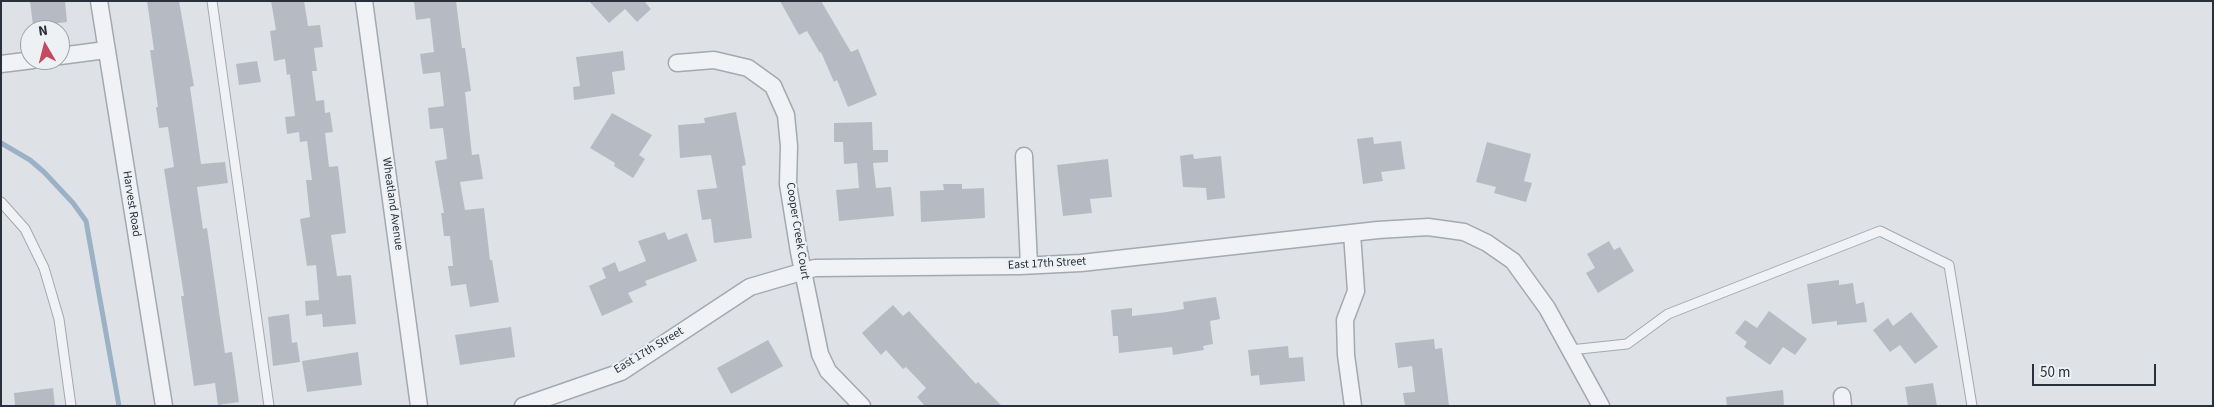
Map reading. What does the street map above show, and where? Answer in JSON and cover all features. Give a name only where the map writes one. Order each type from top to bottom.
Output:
[{"type":"street","name":"Harvest Road","points":[[99,1],[164,406]]},
{"type":"street","name":"Wheatland Avenue","points":[[364,1],[420,406]]},
{"type":"street","points":[[70,55],[106,50]]},
{"type":"street","name":"Cooper Creek Court","points":[[677,63],[714,60],[748,68],[773,86],[786,115],[789,146],[788,184],[802,270],[820,354],[828,371],[862,406]]},
{"type":"street","points":[[1,64],[20,62]]},
{"type":"street","points":[[1024,156],[1029,265]]},
{"type":"street","name":"East 17th Street","points":[[523,406],[621,372],[750,287],[802,270],[815,268],[1029,265],[1115,259],[1352,233],[1428,227],[1464,232],[1487,243],[1513,261],[1547,308],[1600,406]]},
{"type":"street","points":[[1352,233],[1356,291],[1345,320],[1346,355],[1353,406]]},
{"type":"lane","points":[[212,1],[269,406]]},
{"type":"lane","points":[[1,202],[26,229],[44,268],[59,320],[71,406]]},
{"type":"lane","points":[[1570,350],[1627,344],[1668,314],[1880,231],[1949,265],[1972,406]]},
{"type":"building","points":[[30,1],[65,1],[67,20],[32,20]]},
{"type":"building","points":[[147,1],[179,1],[194,86],[190,87],[201,164],[225,162],[228,183],[197,187],[203,229],[207,228],[225,353],[232,352],[239,402],[218,405],[215,383],[194,386],[181,296],[184,296],[164,169],[174,167],[168,127],[159,128],[150,50],[154,50]]},
{"type":"building","points":[[271,1],[304,1],[308,26],[320,25],[323,47],[314,48],[317,71],[312,71],[316,101],[324,100],[325,113],[330,112],[333,132],[325,133],[329,167],[338,166],[346,233],[331,235],[337,276],[351,275],[356,324],[323,327],[322,314],[306,316],[305,301],[319,300],[316,265],[307,266],[300,219],[310,217],[306,180],[312,180],[307,141],[300,142],[299,132],[287,134],[285,117],[295,116],[290,74],[287,75],[285,59],[274,61],[270,31],[276,30]]},
{"type":"building","points":[[414,1],[456,1],[462,48],[465,48],[471,91],[465,92],[472,155],[479,154],[483,179],[460,182],[465,210],[484,208],[490,260],[492,260],[499,302],[470,307],[466,284],[451,286],[448,266],[453,266],[450,236],[444,236],[441,213],[444,213],[435,161],[447,159],[443,128],[430,129],[428,108],[444,106],[440,72],[423,74],[420,54],[434,52],[430,18],[416,20]]},
{"type":"building","points":[[589,1],[644,1],[651,9],[637,22],[625,9],[609,23]]},
{"type":"building","points":[[780,1],[821,1],[851,52],[858,49],[877,95],[848,107],[837,80],[834,82],[821,52],[807,31],[799,35]]},
{"type":"building","points":[[623,51],[625,70],[612,72],[615,94],[574,100],[573,87],[580,86],[576,57]]},
{"type":"building","points":[[257,61],[261,82],[239,85],[236,64]]},
{"type":"building","points":[[736,112],[746,165],[742,166],[752,238],[714,243],[711,219],[702,220],[697,190],[717,188],[711,155],[680,158],[678,125],[705,123],[704,118]]},
{"type":"building","points":[[612,113],[652,135],[639,155],[645,159],[633,178],[614,166],[615,163],[590,148]]},
{"type":"building","points":[[872,122],[873,150],[888,150],[888,162],[873,163],[876,188],[891,187],[894,216],[839,221],[836,190],[859,188],[857,163],[844,164],[843,142],[834,142],[834,123]]},
{"type":"building","points":[[1373,137],[1374,144],[1401,141],[1405,169],[1381,172],[1383,181],[1363,184],[1357,139]]},
{"type":"building","points":[[1487,142],[1531,154],[1524,181],[1532,183],[1526,202],[1494,193],[1496,187],[1476,182]]},
{"type":"building","points":[[1193,154],[1194,159],[1221,156],[1225,198],[1207,200],[1206,188],[1183,187],[1180,156]]},
{"type":"building","points":[[1108,159],[1112,197],[1090,199],[1092,213],[1063,216],[1057,165]]},
{"type":"building","points":[[943,184],[962,184],[962,189],[984,188],[985,218],[921,222],[920,191],[944,190]]},
{"type":"building","points":[[665,232],[668,240],[687,233],[697,261],[645,281],[647,285],[628,293],[633,302],[602,316],[589,286],[606,278],[602,268],[615,262],[619,272],[646,261],[638,241]]},
{"type":"building","points":[[1609,241],[1614,250],[1620,247],[1634,271],[1598,293],[1586,273],[1595,268],[1587,254]]},
{"type":"building","points":[[1839,280],[1839,285],[1853,283],[1856,304],[1864,302],[1867,322],[1837,325],[1837,321],[1812,324],[1807,284]]},
{"type":"building","points":[[1216,297],[1220,319],[1210,321],[1213,344],[1203,346],[1204,350],[1173,355],[1172,347],[1119,353],[1118,336],[1113,336],[1111,310],[1132,308],[1132,316],[1167,312],[1184,309],[1183,302]]},
{"type":"building","points":[[893,305],[903,316],[909,311],[976,384],[978,382],[1002,406],[925,406],[917,397],[926,388],[906,367],[903,369],[886,350],[881,355],[862,333]]},
{"type":"building","points":[[1769,311],[1807,339],[1795,355],[1783,347],[1770,365],[1744,347],[1747,342],[1735,333],[1745,320],[1757,328]]},
{"type":"building","points":[[1911,312],[1938,347],[1915,364],[1900,345],[1890,352],[1873,330],[1888,318],[1893,326]]},
{"type":"building","points":[[289,314],[292,343],[297,342],[300,362],[273,366],[268,317]]},
{"type":"building","points":[[511,327],[515,357],[460,365],[455,335]]},
{"type":"building","points":[[1434,339],[1435,349],[1442,348],[1449,406],[1405,406],[1403,393],[1415,392],[1412,366],[1398,368],[1395,343]]},
{"type":"building","points":[[768,340],[783,366],[731,394],[717,368]]},
{"type":"building","points":[[1288,346],[1289,358],[1303,357],[1305,381],[1260,385],[1259,375],[1251,376],[1248,350]]},
{"type":"building","points":[[358,352],[362,385],[307,392],[302,361]]},
{"type":"building","points":[[1933,383],[1937,406],[1908,406],[1905,387]]},
{"type":"building","points":[[53,388],[55,406],[15,406],[14,393]]},
{"type":"building","points":[[1783,390],[1784,406],[1727,406],[1726,397]]},
{"type":"waterway","points":[[1,143],[30,160],[44,172],[73,203],[86,221],[119,406]]}]
